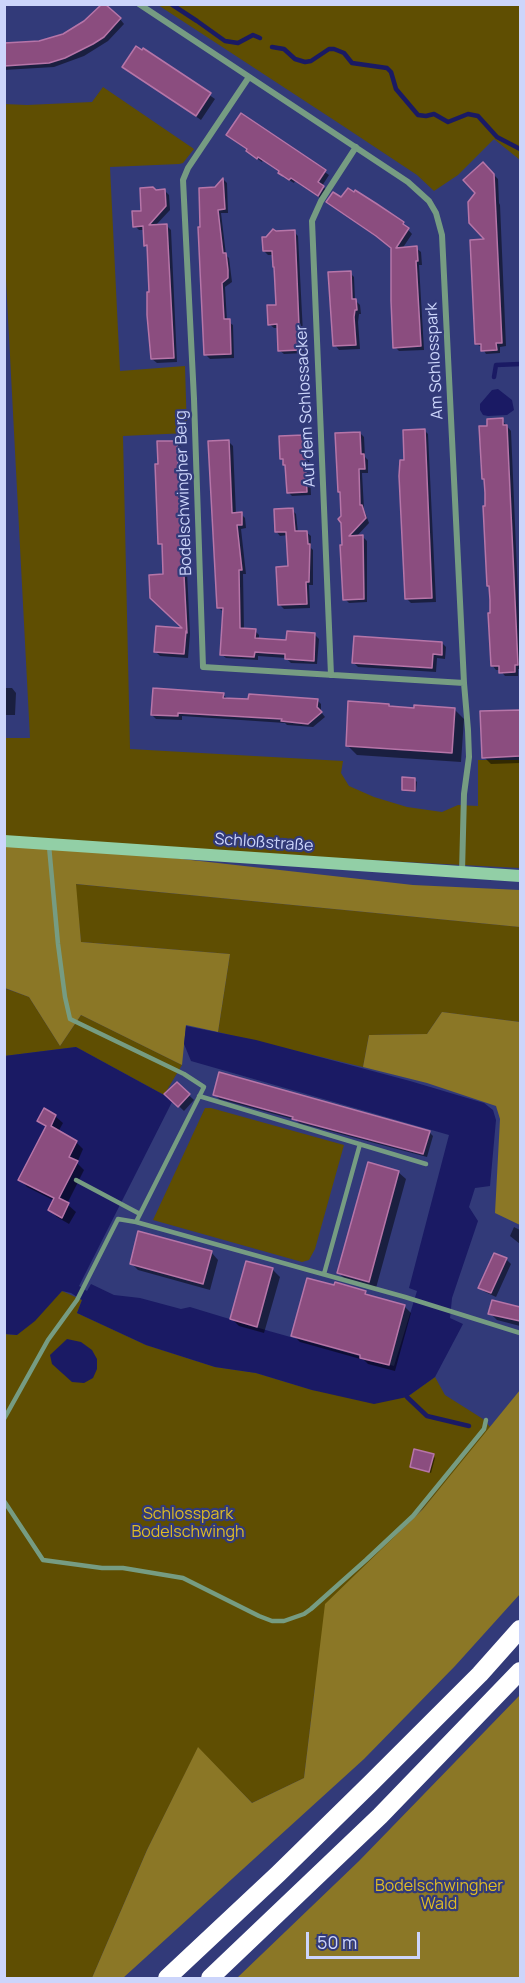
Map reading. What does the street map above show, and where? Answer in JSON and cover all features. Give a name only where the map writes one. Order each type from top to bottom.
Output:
[{"type":"highway","points":[[167,1978],[362,1791],[480,1674],[520,1629]]},
{"type":"highway","points":[[210,1978],[380,1816],[520,1671]]},
{"type":"street","name":"Am Schlosspark","points":[[139,4],[356,147],[420,192],[429,201],[435,213],[442,235],[469,757],[464,794],[462,872]]},
{"type":"street","name":"Bodelschwingher Berg","points":[[249,76],[188,168],[183,180],[203,667],[464,683]]},
{"type":"street","name":"Auf dem Schlossacker","points":[[332,675],[312,221],[321,201],[356,147]]},
{"type":"street","name":"Schloßstraße","points":[[4,841],[520,876]]},
{"type":"lane","points":[[49,844],[58,944],[70,1020],[184,1074],[204,1087],[136,1222]]},
{"type":"lane","points":[[199,1096],[426,1164]]},
{"type":"lane","points":[[324,1274],[360,1144]]},
{"type":"lane","points":[[76,1180],[140,1214]]},
{"type":"lane","points":[[4,1419],[48,1340],[77,1300],[118,1219],[324,1274],[520,1333]]},
{"type":"lane","points":[[4,1501],[43,1560],[102,1568],[123,1568],[183,1578],[260,1616],[272,1621],[284,1621],[311,1609],[413,1516],[483,1429],[486,1420]]},
{"type":"green space","points":[[158,5],[520,5],[520,160],[494,139],[458,175],[434,191],[417,175]]},
{"type":"green space","points":[[103,87],[194,149],[183,163],[179,164],[110,167],[120,371],[185,366],[187,433],[123,436],[130,749],[343,761],[341,773],[349,786],[374,797],[407,807],[442,812],[458,805],[478,806],[478,760],[520,760],[520,868],[5,841],[5,738],[30,738],[5,260],[4,104],[92,102]]},
{"type":"green space","points":[[4,841],[49,844],[413,885],[520,890],[520,927],[76,884],[81,942],[230,954],[218,1032],[186,1025],[182,1065],[81,1015],[60,1046],[29,997],[5,988]]},
{"type":"green space","points":[[75,884],[520,927],[520,1022],[442,1012],[427,1034],[369,1035],[363,1067],[218,1032],[230,954],[81,942]]},
{"type":"green space","points":[[4,988],[29,997],[60,1046],[81,1015],[182,1065],[164,1095],[76,1047],[5,1056]]},
{"type":"green space","points":[[442,1012],[520,1022],[520,1225],[495,1213],[500,1119],[496,1106],[427,1083],[363,1067],[369,1035],[427,1034]]},
{"type":"green space","points":[[205,1108],[344,1145],[315,1249],[309,1260],[302,1262],[153,1220]]},
{"type":"green space","name":"Schlosspark Bodelschwingh","points":[[62,1291],[82,1300],[77,1313],[146,1345],[215,1367],[256,1373],[312,1390],[407,1397],[435,1377],[445,1395],[483,1419],[491,1428],[423,1509],[400,1530],[315,1687],[304,1778],[252,1803],[198,1748],[147,1850],[92,1978],[5,1978],[4,1334],[17,1335]]},
{"type":"green space","points":[[520,1390],[520,1594],[455,1666],[364,1759],[123,1978],[92,1978],[147,1850],[198,1747],[252,1803],[304,1778],[325,1604],[423,1509]]},
{"type":"green space","name":"Bodelschwingher Wald","points":[[520,1695],[520,1978],[237,1978],[359,1861]]},
{"type":"shaded area","points":[[498,389],[512,400],[514,410],[507,415],[483,415],[480,404],[492,390]]},
{"type":"shaded area","points":[[186,1026],[256,1040],[410,1081],[484,1103],[493,1110],[496,1120],[490,1186],[475,1188],[469,1207],[478,1221],[452,1298],[450,1318],[463,1324],[435,1377],[407,1397],[374,1404],[312,1390],[256,1373],[215,1367],[146,1345],[77,1313],[82,1300],[71,1293],[62,1291],[35,1321],[17,1335],[5,1334],[4,1056],[76,1047],[164,1095],[172,1102],[79,1286],[87,1291],[91,1284],[114,1295],[140,1298],[181,1309],[190,1307],[394,1366],[417,1291],[409,1288],[449,1135],[191,1061],[184,1044]]},
{"type":"shaded area","points":[[67,1339],[81,1342],[92,1350],[97,1359],[97,1369],[93,1378],[84,1383],[72,1382],[52,1364],[50,1355]]},
{"type":"building","points":[[102,4],[121,18],[104,37],[93,44],[49,63],[4,66],[4,43],[39,41],[63,34],[84,21]]},
{"type":"building","points":[[136,46],[142,50],[143,48],[211,93],[196,116],[122,67]]},
{"type":"building","points":[[241,113],[326,170],[318,182],[324,186],[318,196],[291,178],[289,180],[278,173],[279,171],[258,157],[257,159],[226,135]]},
{"type":"building","points":[[483,162],[494,174],[502,343],[496,343],[497,350],[481,351],[481,344],[475,344],[470,240],[484,239],[469,223],[468,202],[475,193],[463,180]]},
{"type":"building","points":[[223,178],[225,209],[218,210],[223,253],[226,253],[228,270],[228,278],[222,283],[224,319],[230,319],[231,354],[204,355],[198,227],[200,227],[199,188],[215,187]]},
{"type":"building","points":[[153,187],[156,190],[165,189],[166,206],[149,225],[167,224],[174,358],[151,359],[147,315],[147,292],[149,292],[147,245],[144,246],[143,226],[133,227],[132,211],[141,211],[140,188]]},
{"type":"building","points":[[348,188],[377,204],[409,228],[396,248],[417,246],[421,346],[393,348],[391,248],[326,202],[333,192],[341,197]]},
{"type":"building","points":[[273,229],[276,231],[295,230],[300,350],[278,351],[277,324],[268,325],[267,305],[276,305],[274,267],[272,251],[263,251],[262,237],[266,237]]},
{"type":"building","points":[[351,271],[352,299],[356,299],[357,310],[355,310],[354,317],[356,345],[333,346],[328,272]]},
{"type":"building","points":[[503,418],[503,425],[507,425],[518,665],[515,665],[515,672],[499,673],[499,666],[491,666],[488,613],[490,613],[490,600],[489,586],[487,586],[483,506],[485,506],[485,493],[479,426],[487,426],[487,419]]},
{"type":"building","points":[[425,429],[432,598],[405,599],[399,476],[400,460],[404,460],[403,430]]},
{"type":"building","points":[[360,432],[361,454],[364,454],[365,469],[359,469],[360,505],[362,505],[366,518],[349,536],[363,535],[364,599],[343,600],[341,523],[338,519],[341,516],[340,492],[338,492],[335,433]]},
{"type":"building","points":[[304,435],[307,492],[287,493],[285,465],[283,465],[283,459],[280,459],[279,436]]},
{"type":"building","points":[[229,440],[232,513],[242,512],[242,525],[237,525],[242,570],[239,570],[240,628],[256,629],[255,638],[269,639],[286,640],[287,631],[315,633],[314,661],[285,659],[285,654],[255,652],[254,657],[220,655],[223,608],[217,608],[208,441]]},
{"type":"building","points":[[157,441],[177,441],[187,633],[186,631],[184,654],[154,652],[156,626],[182,628],[150,598],[149,575],[163,574],[162,544],[158,544],[155,464],[158,464]]},
{"type":"building","points":[[293,508],[295,531],[307,531],[308,544],[310,544],[309,582],[306,582],[307,604],[278,605],[276,567],[288,566],[286,532],[275,532],[274,509]]},
{"type":"building","points":[[354,636],[442,642],[442,655],[433,654],[432,668],[352,663]]},
{"type":"building","points":[[153,688],[224,693],[223,698],[248,699],[249,694],[318,699],[317,707],[322,712],[308,724],[281,721],[282,719],[178,713],[178,716],[151,715]]},
{"type":"building","points":[[348,701],[414,708],[414,705],[455,708],[452,753],[346,746]]},
{"type":"building","points":[[520,710],[520,756],[482,758],[480,711]]},
{"type":"building","points":[[402,777],[415,778],[415,791],[402,790]]},
{"type":"building","points":[[219,1072],[430,1131],[423,1154],[213,1095]]},
{"type":"building","points":[[177,1082],[190,1094],[178,1107],[164,1094]]},
{"type":"building","points":[[44,1108],[56,1115],[51,1126],[77,1141],[69,1157],[78,1161],[59,1198],[69,1203],[62,1218],[48,1210],[54,1198],[18,1180],[46,1126],[37,1121]]},
{"type":"building","points":[[368,1162],[399,1171],[369,1282],[337,1273]]},
{"type":"building","points":[[138,1231],[212,1251],[203,1284],[130,1264]]},
{"type":"building","points":[[494,1253],[507,1258],[491,1293],[478,1288]]},
{"type":"building","points":[[246,1261],[273,1268],[257,1327],[230,1319]]},
{"type":"building","points":[[307,1278],[334,1285],[335,1282],[366,1291],[365,1294],[405,1305],[389,1365],[291,1336]]},
{"type":"building","points":[[492,1300],[520,1307],[520,1321],[488,1314]]},
{"type":"building","points":[[414,1449],[434,1454],[429,1472],[410,1467]]},
{"type":"waterway","points":[[171,4],[225,41],[238,43],[253,35],[260,38]]},
{"type":"waterway","points":[[272,47],[284,49],[295,59],[305,62],[311,61],[329,49],[334,49],[344,53],[352,63],[387,68],[391,72],[396,89],[418,115],[434,114],[448,122],[468,114],[478,116],[497,137],[520,149]]},
{"type":"waterway","points":[[494,377],[496,365],[520,364]]},
{"type":"waterway","points":[[407,1397],[427,1416],[469,1426]]}]
